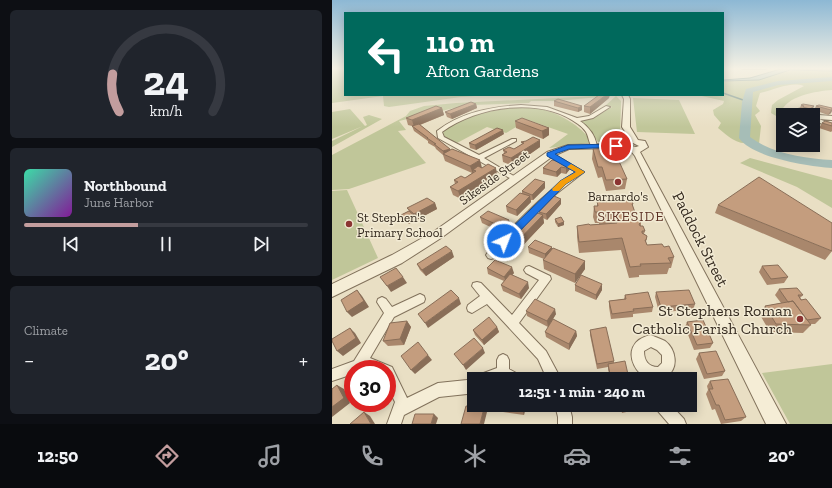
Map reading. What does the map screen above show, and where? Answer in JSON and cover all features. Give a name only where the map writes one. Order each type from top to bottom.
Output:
[{"type":"street","name":"Paddock Street","points":[[625,96],[627,99],[626,127],[631,145],[776,424]]},
{"type":"street","points":[[515,179],[441,138],[439,132],[448,124],[487,110],[512,106],[546,108],[556,110],[576,120],[586,128],[593,138],[594,146]]},
{"type":"street","points":[[576,120],[591,117],[608,106]]},
{"type":"street","points":[[832,118],[819,117],[815,119],[832,126]]},
{"type":"street","points":[[479,158],[514,140]]},
{"type":"street","name":"Sikeside Street","points":[[332,291],[437,235],[550,154],[568,147],[631,145]]},
{"type":"street","points":[[491,255],[563,182],[581,172],[550,154]]},
{"type":"street","points":[[513,322],[546,279],[528,270]]},
{"type":"street","points":[[477,286],[513,322],[542,355],[550,372]]},
{"type":"street","points":[[472,308],[488,297]]},
{"type":"street","points":[[362,360],[390,313],[420,299]]},
{"type":"street","points":[[382,302],[390,313]]},
{"type":"street","points":[[332,375],[344,371]]},
{"type":"street","points":[[399,410],[438,390],[467,387]]},
{"type":"street","points":[[394,424],[402,402],[396,390]]},
{"type":"street","points":[[564,412],[565,424]]},
{"type":"street","points":[[668,412],[679,424]]},
{"type":"green space","points":[[332,88],[344,88],[344,96],[383,96],[332,103]]},
{"type":"green space","points":[[724,88],[778,88],[760,93],[756,106],[760,111],[755,115],[761,126],[759,144],[741,143],[718,128],[721,123],[714,115],[713,110],[723,104],[724,101],[702,96],[724,96]]},
{"type":"green space","points":[[801,88],[832,88],[832,90],[810,93],[789,102],[784,108],[776,108],[776,116],[771,113],[772,105]]},
{"type":"green space","points":[[383,96],[475,96],[389,107],[384,106]]},
{"type":"green space","points":[[616,96],[621,101],[620,140],[613,142],[598,142],[587,127],[580,122],[580,120],[595,117],[612,107],[606,105]]},
{"type":"green space","points":[[599,97],[557,101],[531,101],[529,103],[472,105],[399,121],[406,130],[398,131],[426,163],[349,189],[332,190],[332,155],[406,116],[410,111],[424,106]]},
{"type":"green space","points":[[633,98],[679,100],[695,134],[637,132]]},
{"type":"green space","points":[[512,108],[542,109],[557,114],[585,133],[590,139],[589,143],[549,148],[568,134],[528,120],[506,133],[487,127],[457,143],[444,137],[443,132],[449,126],[466,118]]},
{"type":"green space","points":[[350,109],[365,126],[367,125],[363,117],[369,115],[382,119],[332,147],[332,141],[363,126],[332,139],[332,112]]},
{"type":"green space","points":[[750,158],[832,180],[832,208],[797,187],[740,163]]},
{"type":"green space","name":"St Stephen's Primary School","points":[[347,190],[378,258],[332,280],[332,191]]},
{"type":"green space","points":[[832,364],[832,424],[790,424],[762,373]]},
{"type":"building","points":[[598,96],[605,96],[590,107],[584,106]]},
{"type":"building","points":[[558,99],[582,106],[578,108],[554,101]]},
{"type":"building","points":[[471,102],[476,104],[450,114],[445,112]]},
{"type":"building","points":[[801,105],[814,106],[811,108],[806,108]]},
{"type":"building","points":[[819,105],[832,108],[832,110],[816,106]]},
{"type":"building","points":[[436,106],[442,108],[412,120],[406,118]]},
{"type":"building","points":[[522,118],[549,128],[542,131],[515,121]]},
{"type":"building","points":[[825,121],[832,123],[832,126],[822,123]]},
{"type":"building","points":[[419,124],[450,149],[443,151],[412,126]]},
{"type":"building","points":[[497,128],[503,130],[475,145],[469,143]]},
{"type":"building","points":[[533,137],[540,140],[511,158],[502,155],[507,152],[503,150],[509,147],[514,149],[524,143],[521,142]]},
{"type":"building","points":[[613,148],[627,179],[606,180],[602,167],[598,167],[593,149]]},
{"type":"building","points":[[452,149],[480,160],[470,166],[443,154]]},
{"type":"building","points":[[552,160],[570,164],[566,168],[561,167],[556,172],[543,168]]},
{"type":"building","points":[[488,164],[496,168],[458,191],[450,187],[458,182],[454,180],[461,176],[465,178],[476,171],[473,170],[478,166],[482,168]]},
{"type":"building","points":[[759,177],[832,223],[832,251],[718,205]]},
{"type":"building","points":[[535,179],[545,182],[532,195],[522,191]]},
{"type":"building","points":[[520,193],[530,196],[516,210],[506,206]]},
{"type":"building","points":[[554,196],[561,199],[546,214],[539,212]]},
{"type":"building","points":[[427,198],[435,203],[414,214],[407,208]]},
{"type":"building","points":[[627,199],[632,201],[637,218],[641,222],[639,224],[640,226],[643,226],[645,231],[642,231],[642,233],[647,236],[645,240],[647,245],[662,244],[664,247],[669,246],[674,257],[668,258],[671,263],[640,264],[641,266],[630,267],[622,238],[579,242],[577,226],[617,223],[615,214],[601,215],[600,212],[595,212],[594,206],[598,206],[597,201],[603,202]]},
{"type":"building","points":[[409,211],[416,217],[408,221],[401,215]]},
{"type":"building","points":[[488,211],[509,220],[502,227],[480,217]]},
{"type":"building","points":[[535,212],[543,215],[508,251],[499,247]]},
{"type":"building","points":[[561,217],[564,222],[558,224],[555,219]]},
{"type":"building","points":[[535,240],[552,247],[545,254],[528,247]]},
{"type":"building","points":[[446,246],[452,251],[422,270],[417,264]]},
{"type":"building","points":[[553,248],[585,261],[575,274],[543,260]]},
{"type":"building","points":[[495,260],[512,267],[504,277],[487,268]]},
{"type":"building","points":[[778,265],[788,277],[771,279],[762,266]]},
{"type":"building","points":[[396,268],[403,277],[387,286],[380,277]]},
{"type":"building","points":[[510,274],[528,282],[519,294],[501,285]]},
{"type":"building","points":[[581,275],[602,284],[596,295],[575,285]]},
{"type":"building","points":[[797,288],[803,295],[798,295],[801,300],[806,299],[821,318],[807,320],[793,301],[788,302],[779,289]]},
{"type":"building","points":[[357,290],[364,301],[347,312],[341,300]]},
{"type":"building","points":[[451,290],[459,298],[425,323],[418,314]]},
{"type":"building","points":[[689,290],[695,304],[661,307],[656,292]]},
{"type":"building","points":[[648,292],[653,307],[633,309],[634,311],[612,314],[609,301],[626,299],[625,295]]},
{"type":"building","points":[[535,299],[555,309],[547,321],[526,311]]},
{"type":"building","points":[[793,301],[811,325],[776,324],[765,306]]},
{"type":"building","points":[[489,317],[497,327],[482,340],[473,330]]},
{"type":"building","points":[[553,319],[576,331],[569,344],[545,332]]},
{"type":"building","points":[[703,320],[713,343],[697,345],[687,322]]},
{"type":"building","points":[[407,321],[400,339],[383,341],[390,323]]},
{"type":"building","points":[[606,327],[614,361],[597,364],[590,330]]},
{"type":"building","points":[[350,328],[356,338],[337,351],[332,339]]},
{"type":"building","points":[[474,338],[483,348],[463,365],[454,354]]},
{"type":"building","points":[[418,342],[428,355],[411,370],[401,356]]},
{"type":"building","points":[[716,351],[725,371],[707,374],[699,353]]},
{"type":"building","points":[[625,361],[627,372],[610,372],[608,364]]},
{"type":"building","points":[[728,379],[746,417],[725,420],[719,405],[716,405],[709,389],[713,389],[710,381]]},
{"type":"building","points":[[337,385],[344,398],[332,407],[332,389]]},
{"type":"building","points":[[466,406],[467,412],[483,412],[480,424],[461,424]]},
{"type":"building","points":[[364,412],[371,424],[350,424]]},
{"type":"building","points":[[415,414],[434,414],[431,424],[412,424]]},
{"type":"waterway","points":[[761,88],[749,91],[744,138],[762,149],[786,157],[832,164]]},
{"type":"waterway","points":[[724,93],[746,101]]},
{"type":"slow traffic","points":[[556,189],[563,182],[581,172],[571,167]]},
{"type":"place","name":"Barnardo's","points":[[618,182]]},
{"type":"place","name":"St Stephen's Primary School","points":[[349,224]]},
{"type":"place","name":"St Stephens Roman Catholic Parish Church","points":[[800,319]]},
{"type":"district","name":"SIKESIDE","points":[[631,216]]},
{"type":"route","points":[[504,241],[563,182],[581,172],[550,154],[562,148],[568,147],[616,146]]}]
